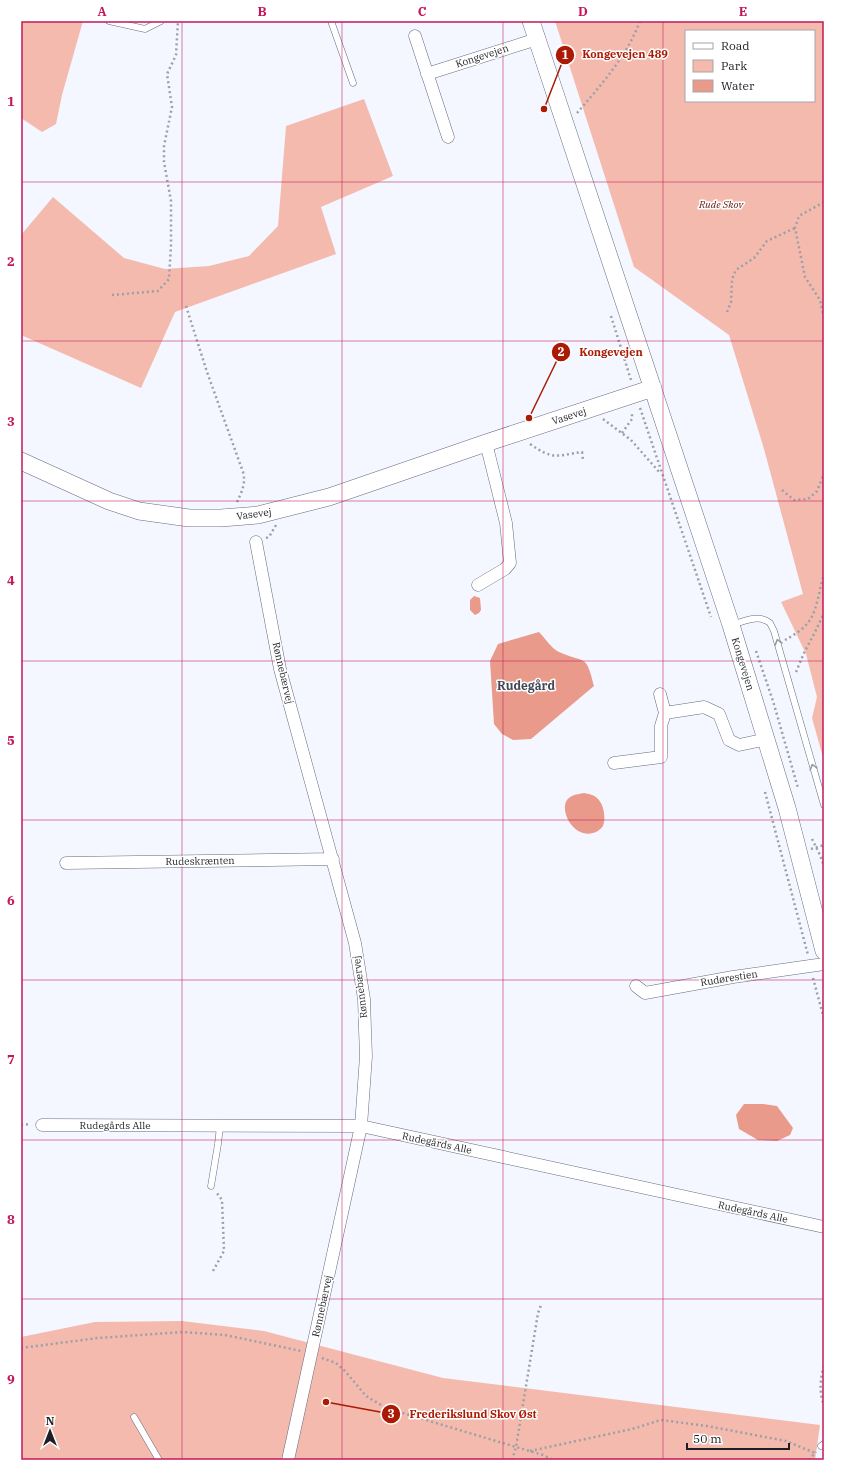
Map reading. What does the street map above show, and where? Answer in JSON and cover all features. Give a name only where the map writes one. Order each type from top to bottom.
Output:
[{"type":"main road","name":"Kongevejen","points":[[530,21],[731,625],[767,739],[821,925],[824,951]]},
{"type":"main road","name":"Vasevej","points":[[21,461],[109,501],[139,511],[189,518],[221,518],[258,515],[329,497],[515,433],[653,388]]},
{"type":"street","points":[[415,36],[448,137]]},
{"type":"street","name":"Kongevejen","points":[[427,74],[536,39]]},
{"type":"street","points":[[478,585],[505,570],[510,563],[506,523],[486,443]]},
{"type":"street","name":"Rønnebærvej","points":[[256,542],[280,669],[355,943],[364,999],[366,1056],[361,1126],[288,1460]]},
{"type":"street","points":[[614,763],[661,757],[661,726],[665,713],[660,694]]},
{"type":"street","points":[[665,713],[704,707],[719,714],[729,740],[739,745],[767,739]]},
{"type":"street","name":"Rudeskrænten","points":[[66,863],[333,859]]},
{"type":"street","name":"Rudørestien","points":[[636,986],[645,993],[733,977],[824,964]]},
{"type":"street","name":"Rudegårds Alle","points":[[42,1125],[361,1126],[824,1227]]},
{"type":"lane","points":[[110,21],[145,30],[161,21]]},
{"type":"lane","points":[[331,21],[354,83]]},
{"type":"lane","points":[[731,625],[751,619],[760,619],[769,623],[774,631],[821,784],[824,805]]},
{"type":"lane","points":[[211,1186],[220,1126]]},
{"type":"lane","points":[[134,1417],[159,1460]]},
{"type":"path","points":[[112,295],[158,291],[168,278],[171,244],[170,201],[164,162],[164,146],[172,107],[167,74],[176,55],[178,21]]},
{"type":"path","points":[[566,126],[607,77],[634,37],[640,21]]},
{"type":"path","points":[[824,202],[799,216],[796,228],[805,277],[820,300],[824,318]]},
{"type":"path","points":[[728,312],[731,302],[732,279],[736,270],[754,258],[767,241],[796,228]]},
{"type":"path","points":[[186,306],[207,372],[245,479],[244,488],[236,502]]},
{"type":"path","points":[[610,311],[635,394],[712,619]]},
{"type":"path","points":[[590,409],[630,440],[662,474]]},
{"type":"path","points":[[622,433],[632,419],[632,414]]},
{"type":"path","points":[[515,433],[544,454],[556,456],[582,452],[584,460]]},
{"type":"path","points":[[782,490],[794,500],[808,499],[817,491],[824,476]]},
{"type":"path","points":[[778,645],[803,628],[810,620],[824,575]]},
{"type":"path","points":[[794,698],[796,669],[824,614]]},
{"type":"path","points":[[763,785],[824,1019]]},
{"type":"path","points":[[211,1186],[222,1200],[224,1251],[213,1271]]},
{"type":"path","points":[[512,1460],[516,1447],[538,1313],[541,1305]]},
{"type":"path","points":[[21,1348],[98,1338],[183,1332],[225,1335],[311,1353],[336,1363],[345,1371],[366,1396],[386,1408],[530,1451],[553,1460]]},
{"type":"path","points":[[824,1366],[820,1378],[822,1401],[824,1405]]},
{"type":"path","points":[[530,1451],[632,1429],[661,1420],[707,1426],[786,1441],[815,1453]]},
{"type":"green space","points":[[21,21],[83,21],[62,95],[56,124],[42,132],[21,118]]},
{"type":"green space","name":"Rude Skov","points":[[555,21],[824,21],[824,761],[812,718],[817,697],[806,654],[781,602],[803,594],[764,449],[729,335],[634,267]]},
{"type":"green space","points":[[364,99],[393,176],[321,207],[336,254],[175,312],[141,388],[21,335],[21,235],[53,197],[124,258],[165,269],[209,266],[249,256],[278,226],[286,126]]},
{"type":"green space","points":[[182,1321],[264,1331],[443,1378],[820,1425],[815,1460],[21,1460],[21,1337],[95,1322]]},
{"type":"water","points":[[474,596],[480,598],[481,610],[475,615],[470,610],[470,600]]},
{"type":"water","points":[[539,632],[556,651],[584,661],[589,668],[594,686],[531,739],[513,740],[502,734],[494,724],[490,661],[498,644]]},
{"type":"water","points":[[584,793],[597,798],[602,805],[604,812],[603,826],[593,833],[578,831],[572,826],[565,812],[567,800],[574,795]]},
{"type":"water","points":[[744,1104],[777,1106],[793,1128],[790,1135],[777,1141],[758,1140],[739,1129],[736,1115]]},
{"type":"place","name":"Kongevejen 489","points":[[544,109]]},
{"type":"place","name":"Kongevejen","points":[[529,418]]},
{"type":"place","name":"Frederikslund Skov Øst","points":[[326,1402]]},
{"type":"district","name":"Rudegård","points":[[526,685]]}]
